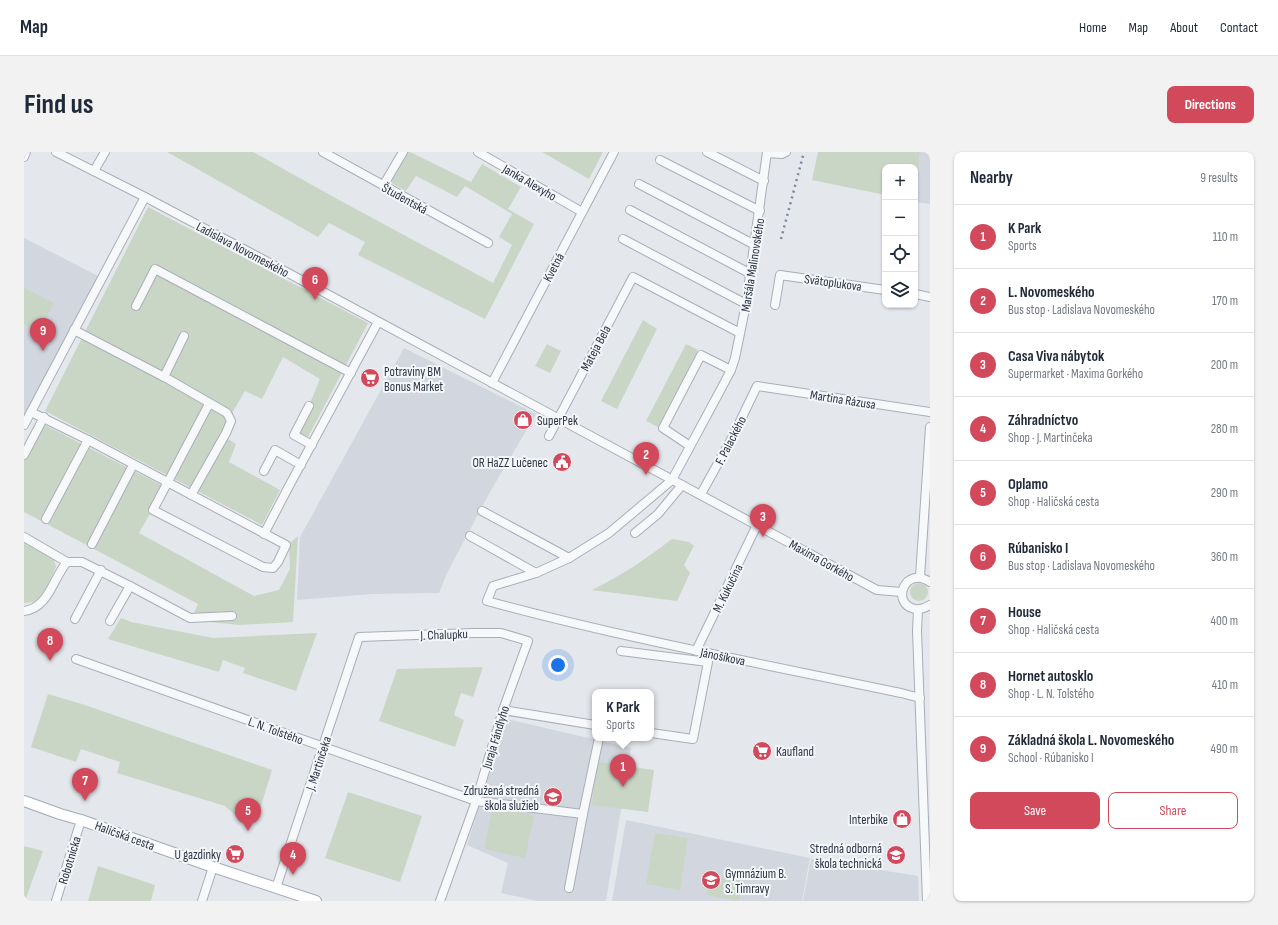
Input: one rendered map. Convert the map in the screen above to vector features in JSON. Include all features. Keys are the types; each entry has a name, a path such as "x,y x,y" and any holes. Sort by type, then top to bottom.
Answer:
{"main road":[{"name":"Haličská cesta","path":"24,801 276,888 296,898 316,901"}],"street":[{"path":"24,157 26,152"},
{"name":"Ladislava Novomeského","path":"56,152 145,197 682,485"},
{"path":"94,171 106,152"},
{"name":"Študentská","path":"323,152 488,243"},
{"path":"383,186 403,152"},
{"name":"Janka Alexyho","path":"478,152 582,212"},
{"name":"Kvetná","path":"492,382 614,152"},
{"path":"707,152 764,181"},
{"path":"767,154 782,154 786,152"},
{"name":"Maršála Malinovského","path":"672,480 731,370 735,358 751,274 767,154"},
{"path":"660,160 760,211"},
{"path":"640,184 755,245"},
{"path":"24,425 145,197"},
{"path":"630,210 751,274"},
{"path":"623,239 746,304"},
{"path":"136,306 155,269 350,373"},
{"name":"Svätoplukova","path":"775,305 780,275 882,290"},
{"name":"Mateja Bela","path":"548,436 633,277 740,333"},
{"path":"918,295 930,297"},
{"path":"264,534 378,322"},
{"path":"74,330 166,378 227,413 231,421 226,433 191,495"},
{"path":"166,378 184,336"},
{"path":"690,446 663,428 701,355 731,370"},
{"name":"Martina Rázusa","path":"757,386 930,412"},
{"name":"F. Palackého","path":"701,494 732,438 757,386"},
{"path":"31,412 44,417 133,465 167,482 286,545 278,562 273,568 263,567 153,510 167,482 209,404"},
{"path":"309,406 294,435 312,444"},
{"path":"24,455 44,417"},
{"path":"920,577 930,427"},
{"path":"46,519 88,440"},
{"path":"264,471 275,450 301,465"},
{"path":"92,544 133,465"},
{"path":"470,536 536,573 569,558 609,533 672,480"},
{"path":"635,533 658,514 682,485"},
{"name":"Maxima Gorkého","path":"682,485 877,590 902,592"},
{"path":"482,511 569,558"},
{"name":"M. Kukučína","path":"696,650 757,525"},
{"path":"24,537 67,562 82,562 101,570 190,618 232,616"},
{"path":"24,612 38,606 48,595 61,569 67,562"},
{"path":"75,619 101,570"},
{"name":"Jánošíkova","path":"536,573 493,586 487,601 607,632 901,692 920,698"},
{"path":"930,582 920,577 914,578 908,581 902,592 903,599 907,605 912,608 918,610 926,608 930,605"},
{"path":"110,621 130,586"},
{"path":"918,610 917,631 920,698 926,753 927,901"},
{"name":"J. Chalupku","path":"359,637 501,633 528,641"},
{"name":"J. Martinčeka","path":"276,888 359,637"},
{"name":"Juraja Fándlyho","path":"440,901 476,801 503,710 528,641"},
{"path":"621,651 708,662 693,739 654,733"},
{"name":"L. N. Tolstého","path":"76,659 476,801 583,814"},
{"path":"503,710 592,725"},
{"path":"569,888 598,741"},
{"name":"Robotnícka","path":"56,901 81,820"},
{"path":"202,901 213,867"}],"shaded area":[{"path":"920,152 930,152 930,204 918,202 918,172"},
{"path":"24,238 98,276 24,427"},
{"path":"404,348 536,414 490,492 447,573 439,593 372,594 297,600 300,537"},
{"name":"Združená stredná škola služieb","path":"507,719 592,739 592,741 601,741 631,748 606,901 538,901 501,893 508,863 467,845"},
{"name":"Gymnázium B. S. Timravy","path":"626,820 810,858 802,901 612,901"},
{"path":"811,859 918,876 919,901 803,901"}],"green space":[{"path":"167,152 253,152 493,283 512,245 499,237 512,214 465,186 457,197 416,176 406,191 390,182 407,152 410,152 471,182 482,164 521,187 508,209 534,224 485,319 358,255 365,242 329,223 318,237"},
{"path":"542,152 603,152 589,179"},
{"path":"818,152 920,152 918,172 918,164 882,164 882,194 812,180"},
{"path":"148,207 368,323 308,437 298,432 320,379 283,357 262,399 245,391 220,434 236,444 229,462 280,490 262,525 45,411"},
{"path":"24,288 54,303 39,332 24,324"},
{"path":"643,320 657,329 617,409 601,401"},
{"path":"547,344 561,351 550,373 535,366"},
{"path":"686,344 698,350 658,427 646,421"},
{"path":"39,422 165,487 139,533 254,596 279,590 290,569 289,544 298,536 293,622 239,625 191,620 198,604 24,512 24,451"},
{"path":"672,539 689,542 694,546 684,565 690,573 677,601 592,590 634,566"},
{"path":"24,541 53,557 56,567 44,595 34,602 24,603"},
{"path":"919,583 925,586 928,592 925,598 919,601 913,598 910,592 913,586"},
{"path":"121,618 131,622 213,638 317,633 296,691 243,673 245,668 223,660 219,672 108,639"},
{"path":"483,667 473,697 461,693 454,715 464,720 455,747 379,721 397,669"},
{"path":"48,694 82,704 272,770 256,822 236,816 225,806 117,773 120,762 81,749 76,762 31,747"},
{"path":"598,762 654,770 648,812 592,805"},
{"path":"348,792 422,816 400,882 325,858"},
{"path":"493,806 534,815 525,858 484,849"},
{"path":"655,833 688,838 680,890 646,884"},
{"path":"24,846 43,851 25,901 24,901"},
{"path":"98,866 155,885 151,901 88,901"},
{"path":"710,875 742,881 739,901 707,895"}],"railway":[{"path":"781,239 804,152"}],"place":[{"name":"Rúbanisko I","path":"315,300"},
{"name":"Základná škola L. Novomeského","path":"43,351"},
{"name":"Potraviny BM Bonus Market","path":"370,378"},
{"name":"SuperPek","path":"523,420"},
{"name":"OR HaZZ Lučenec","path":"562,462"},
{"name":"L. Novomeského","path":"646,475"},
{"name":"Casa Viva nábytok","path":"763,537"},
{"name":"Hornet autosklo","path":"50,661"},
{"name":"Kaufland","path":"762,751"},
{"name":"K Park","path":"623,787"},
{"name":"Združená stredná škola služieb","path":"553,797"},
{"name":"House","path":"85,801"},
{"name":"Interbike","path":"902,819"},
{"name":"Oplamo","path":"248,831"},
{"name":"U gazdinky","path":"235,854"},
{"name":"Stredná odborná škola technická","path":"896,855"},
{"name":"Záhradníctvo","path":"293,875"},
{"name":"Gymnázium B. S. Timravy","path":"711,880"}]}
